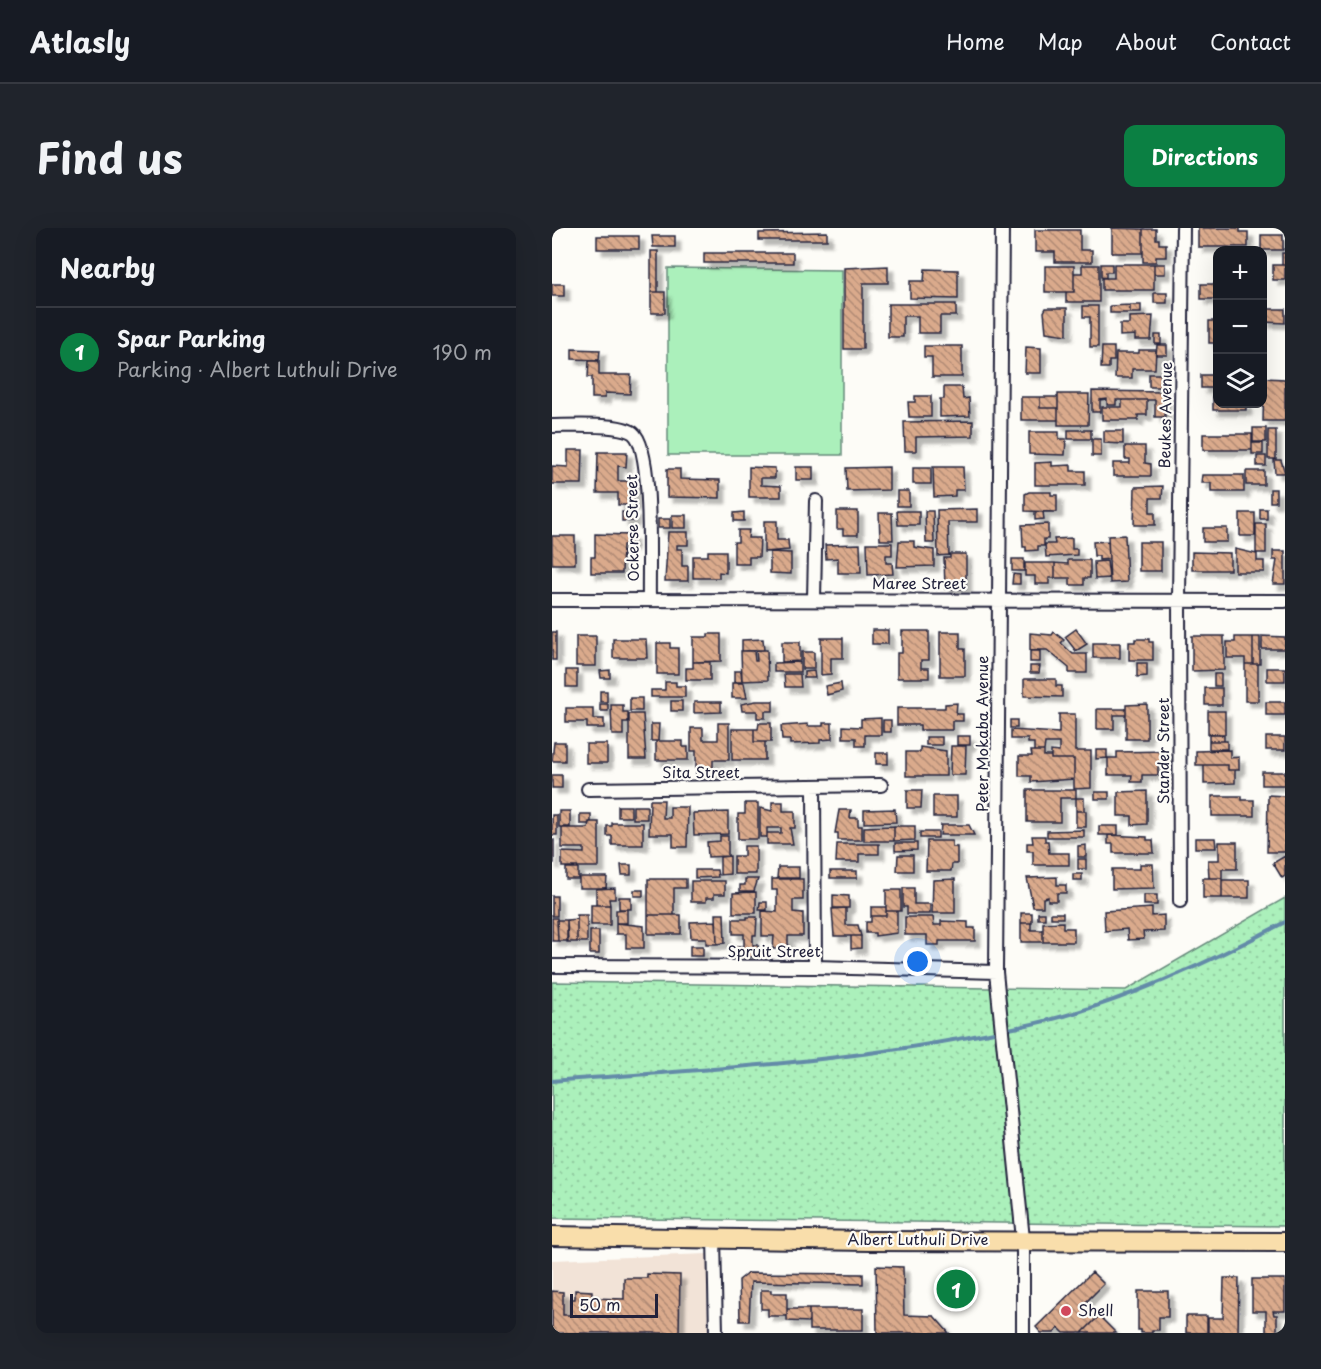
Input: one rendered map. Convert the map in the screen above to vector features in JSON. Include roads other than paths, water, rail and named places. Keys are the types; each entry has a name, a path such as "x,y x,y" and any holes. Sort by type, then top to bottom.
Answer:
{"main road":[{"name":"Albert Luthuli Drive","path":"552,1236 1285,1242"}],"street":[{"name":"Peter Mokaba Avenue","path":"1002,228 996,972 1023,1239 1023,1333"},
{"name":"Beukes Avenue","path":"1179,602 1183,228"},
{"name":"Ockerse Street","path":"552,426 618,428 634,434 640,442 647,472 649,599"},
{"path":"814,599 816,501"},
{"name":"Maree Street","path":"552,600 1285,601"},
{"name":"Stander Street","path":"1179,602 1180,901"},
{"name":"Sita Street","path":"588,789 880,786"},
{"path":"814,787 815,967"},
{"name":"Spruit Street","path":"552,966 815,967 996,972"},
{"path":"714,1237 716,1333"}],"waterway":[{"path":"552,1081 803,1061 903,1048 1022,1026 1057,1018 1140,990 1214,958 1285,922"}],"place":[{"name":"Spar Parking","path":"956,1289"},
{"name":"Shell","path":"1066,1311"}]}
